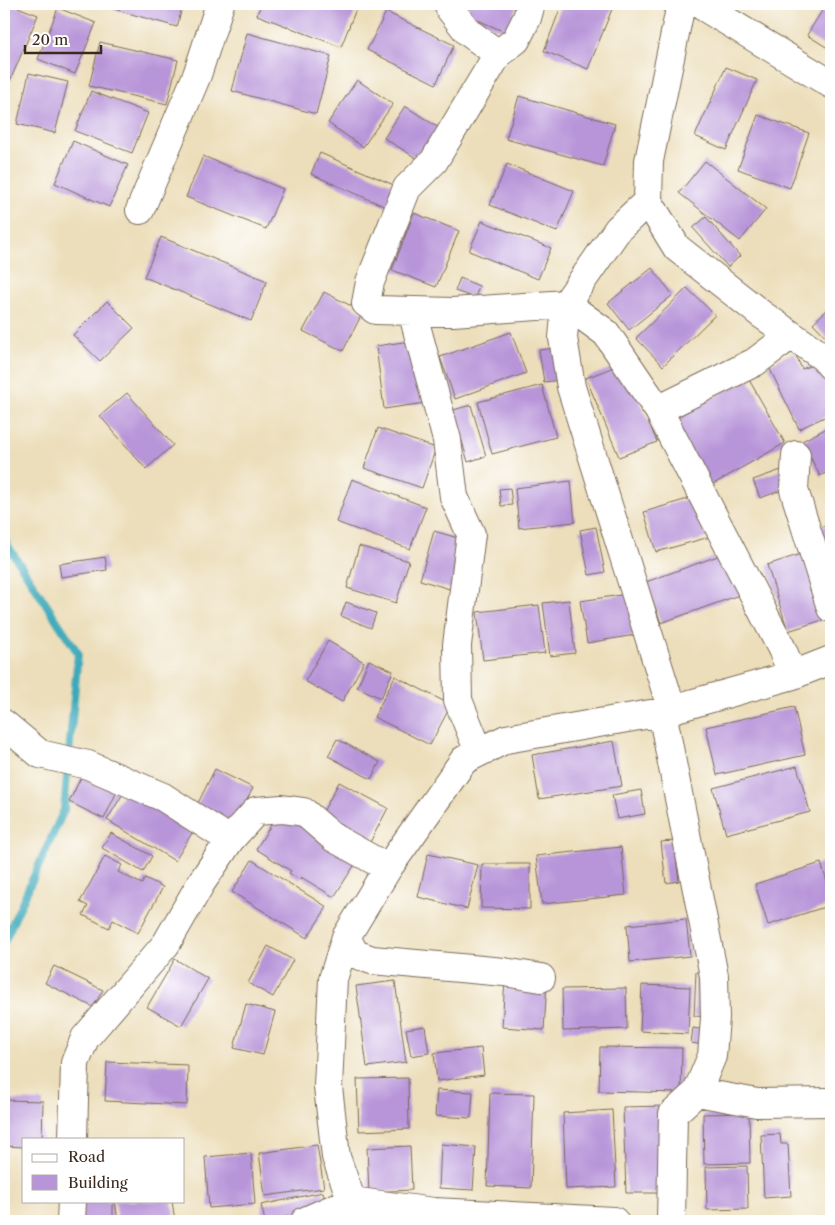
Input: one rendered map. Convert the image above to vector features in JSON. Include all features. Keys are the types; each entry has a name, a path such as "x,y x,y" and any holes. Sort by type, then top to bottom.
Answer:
{"street":[{"path":"140,210 197,75 220,4"},
{"path":"452,4 450,9 468,32 498,54"},
{"path":"531,4 527,18 516,40 498,54 434,161 407,188 370,282 366,303 375,310 453,312 566,304 606,333 659,411 715,516 782,649 793,675"},
{"path":"681,4 649,160 648,201 678,248 791,335 823,357 831,366"},
{"path":"698,4 831,84"},
{"path":"648,201 618,229 566,304 563,338 571,387 667,711 714,976 715,1018 712,1056 697,1092 673,1114 671,1221"},
{"path":"412,311 447,440 454,497 472,534 457,645 458,700 479,752"},
{"path":"659,411 755,362 791,335"},
{"path":"796,455 794,490 831,608"},
{"path":"355,1211 336,1158 328,1087 333,979 346,937 388,868 464,760 506,739 667,711 793,675 831,660"},
{"path":"4,724 40,754 88,765 163,797 230,840"},
{"path":"73,1138 75,1063 85,1038 166,944 201,883 230,840 256,811 282,809 304,812 334,838 388,868"},
{"path":"346,937 355,954 372,960 495,971 541,978"},
{"path":"697,1092 757,1103 831,1102"},
{"path":"71,1221 72,1202"},
{"path":"305,1221 355,1211 434,1212 517,1218 614,1221"}],"building":[{"path":"4,4 10,4 38,15 10,81 4,78"},
{"path":"104,4 183,4 177,27 103,6"},
{"path":"261,4 358,4 341,47 257,15"},
{"path":"424,4 439,4 437,9"},
{"path":"469,4 518,4 505,32 464,14"},
{"path":"562,4 614,4 588,69 544,51"},
{"path":"826,4 831,4 831,50 807,35"},
{"path":"58,8 96,23 75,74 38,59"},
{"path":"386,12 454,45 436,84 367,50"},
{"path":"247,33 331,56 316,114 232,91"},
{"path":"100,42 178,60 167,104 89,86"},
{"path":"726,67 757,80 726,150 695,136"},
{"path":"29,73 68,82 55,133 17,124"},
{"path":"357,80 393,104 363,147 328,123"},
{"path":"91,91 148,113 132,153 75,131"},
{"path":"519,96 615,124 603,166 506,139"},
{"path":"405,106 441,129 421,161 384,138"},
{"path":"758,115 809,133 790,188 738,169"},
{"path":"73,141 128,165 109,207 55,183"},
{"path":"320,153 403,189 393,210 311,174"},
{"path":"203,156 283,189 266,229 186,197"},
{"path":"705,161 766,209 740,241 679,193"},
{"path":"507,164 574,191 557,232 490,205"},
{"path":"414,213 459,231 436,287 392,270"},
{"path":"706,217 740,256 728,267 693,228"},
{"path":"482,221 551,248 538,279 469,251"},
{"path":"161,237 267,281 251,321 144,277"},
{"path":"652,268 673,295 629,330 608,303"},
{"path":"460,278 479,286 475,298 455,291"},
{"path":"687,288 715,315 663,366 636,338"},
{"path":"831,289 831,300 826,295"},
{"path":"324,292 363,312 343,351 303,331"},
{"path":"107,301 134,328 100,361 73,335"},
{"path":"827,310 831,314 831,342 813,323"},
{"path":"511,332 526,373 455,399 440,357"},
{"path":"417,340 425,403 384,409 376,346"},
{"path":"556,348 561,380 544,382 539,350"},
{"path":"794,352 802,369 817,363 831,392 831,414 799,429 768,365"},
{"path":"624,363 657,442 619,457 586,378"},
{"path":"748,378 785,443 710,486 672,420"},
{"path":"542,385 556,437 492,454 478,402"},
{"path":"127,393 173,445 146,469 100,416"},
{"path":"471,405 486,456 468,462 453,410"},
{"path":"831,426 831,470 820,476 802,441"},
{"path":"378,428 436,448 422,488 364,468"},
{"path":"784,469 791,487 760,498 753,480"},
{"path":"352,479 426,507 410,549 336,522"},
{"path":"571,481 575,522 519,528 515,488"},
{"path":"510,488 512,505 501,506 499,489"},
{"path":"701,495 713,536 656,552 644,512"},
{"path":"831,524 831,566 820,528"},
{"path":"596,527 605,572 589,575 580,530"},
{"path":"434,531 468,541 453,590 420,580"},
{"path":"359,546 409,561 396,603 347,588"},
{"path":"807,552 829,618 788,631 767,565"},
{"path":"726,553 742,594 661,623 646,582"},
{"path":"105,557 107,570 61,577 59,564"},
{"path":"628,594 635,635 587,643 580,601"},
{"path":"569,600 575,653 550,656 543,603"},
{"path":"346,602 376,613 371,628 341,616"},
{"path":"539,605 545,653 483,660 477,612"},
{"path":"328,641 364,662 342,702 305,681"},
{"path":"369,660 393,671 381,698 357,687"},
{"path":"395,676 451,705 430,745 374,717"},
{"path":"794,707 805,755 717,775 706,727"},
{"path":"337,739 380,762 371,779 328,756"},
{"path":"614,741 622,786 539,799 532,755"},
{"path":"797,766 810,812 726,834 713,788"},
{"path":"215,769 253,788 232,829 194,811"},
{"path":"84,771 119,787 104,819 69,802"},
{"path":"339,782 388,808 368,846 319,819"},
{"path":"127,787 195,828 175,861 107,820"},
{"path":"641,790 645,814 617,819 612,795"},
{"path":"279,812 357,861 334,897 301,877 300,880 289,873 291,871 256,849"},
{"path":"111,833 152,856 143,872 102,848"},
{"path":"674,841 679,881 666,883 661,842"},
{"path":"831,843 831,857 827,845"},
{"path":"621,847 626,895 542,904 536,856"},
{"path":"428,854 478,865 467,909 418,897"},
{"path":"105,856 122,865 118,872 142,884 145,878 163,887 138,933 113,920 109,928 83,915 88,906 80,902"},
{"path":"252,860 327,907 307,938 232,892"},
{"path":"821,863 831,894 831,905 768,925 755,884"},
{"path":"482,864 530,864 530,909 481,908"},
{"path":"686,919 690,956 630,962 627,925"},
{"path":"268,946 293,960 273,997 248,983"},
{"path":"175,959 208,979 181,1026 147,1007"},
{"path":"54,966 103,990 93,1007 45,983"},
{"path":"696,972 712,972 710,1017 694,1016"},
{"path":"505,979 547,982 544,1030 502,1027"},
{"path":"395,981 406,1062 367,1067 356,986"},
{"path":"642,985 690,987 688,1034 640,1031"},
{"path":"626,988 627,1029 563,1031 562,989"},
{"path":"246,1004 275,1012 263,1055 234,1048"},
{"path":"425,1026 429,1053 411,1056 406,1029"},
{"path":"693,1028 706,1030 704,1045 691,1043"},
{"path":"600,1047 682,1048 681,1093 599,1091"},
{"path":"481,1048 484,1075 437,1081 434,1053"},
{"path":"107,1062 188,1065 187,1105 105,1101"},
{"path":"408,1078 409,1129 359,1131 357,1079"},
{"path":"437,1090 473,1092 471,1118 435,1116"},
{"path":"490,1093 534,1094 531,1188 487,1186"},
{"path":"4,1100 43,1101 42,1138 22,1138 22,1147 4,1146"},
{"path":"666,1106 668,1193 626,1193 623,1107"},
{"path":"612,1110 616,1187 566,1189 563,1113"},
{"path":"749,1113 750,1163 704,1164 703,1114"},
{"path":"780,1134 781,1144 788,1144 791,1196 764,1198 761,1135"},
{"path":"441,1144 476,1147 473,1190 439,1188"},
{"path":"317,1145 324,1188 265,1196 259,1153"},
{"path":"410,1146 412,1190 369,1192 367,1148"},
{"path":"251,1153 255,1204 209,1208 205,1157"},
{"path":"747,1166 748,1209 707,1210 706,1167"},
{"path":"323,1192 327,1209 265,1221 261,1205"},
{"path":"83,1202 113,1202 113,1221 77,1221"},
{"path":"115,1202 172,1202 175,1221 118,1221"}],"waterway":[{"path":"4,540 78,653 64,810 4,942"}]}
